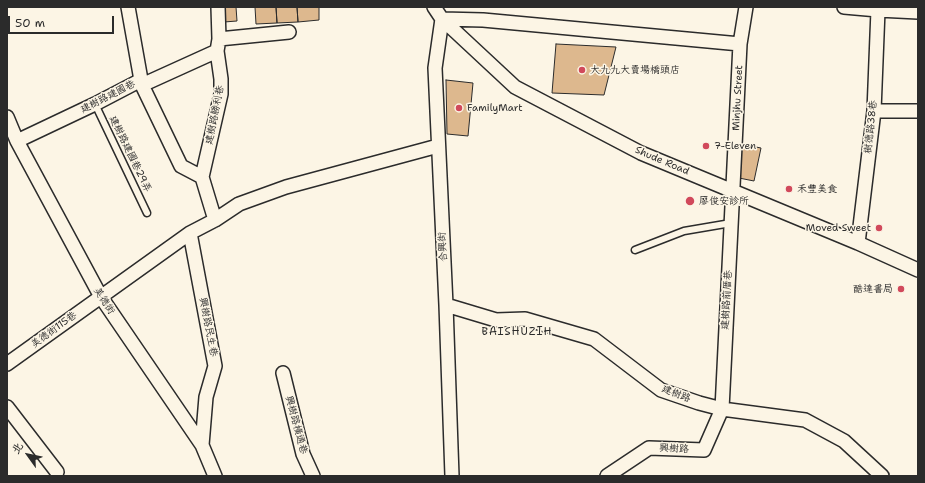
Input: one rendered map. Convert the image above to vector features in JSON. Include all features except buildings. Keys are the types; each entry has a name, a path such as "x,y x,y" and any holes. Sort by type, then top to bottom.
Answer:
{"street":[{"path":"128,7 141,82 181,166 202,177"},
{"name":"建樹路勝利巷","path":"215,220 202,177 221,94 222,79 218,45 218,7"},
{"name":"Shude Road","path":"434,7 442,19 515,87 641,153 733,190 918,270"},
{"name":"Minjhu Street","path":"733,190 740,44 746,7"},
{"path":"844,7 918,12"},
{"name":"樹德路38巷","path":"858,243 874,111 878,10"},
{"path":"442,19 483,20 740,44"},
{"name":"合興街","path":"442,19 435,68 452,476"},
{"name":"建樹路建國巷","path":"17,141 218,45 289,32"},
{"path":"874,111 918,111"},
{"name":"美德街","path":"7,117 17,141 100,297 202,445 215,476"},
{"name":"美德街115巷","path":"7,364 190,233 215,220 239,204 286,187 438,146"},
{"name":"建樹路前厝巷","path":"722,409 733,190"},
{"name":"興樹路民生巷","path":"190,233 215,366 206,397 202,445"},
{"name":"建樹路","path":"446,305 496,320 525,318 594,339 661,390 722,409 805,420 844,441 882,476"},
{"name":"興樹路橫通巷","path":"283,373 303,454 313,476"},
{"path":"7,407 57,472"},
{"name":"興樹路","path":"607,476 649,448 704,450 722,409"}],"lane":[{"name":"建樹路建國巷29弄","path":"95,104 148,213"},
{"path":"635,250 684,231 731,223"}],"place":[{"name":"大九九大賣場橋頭店","path":"582,70"},
{"name":"FamilyMart","path":"459,108"},
{"name":"7-Eleven","path":"706,146"},
{"name":"禾豐美食","path":"789,189"},
{"name":"廖俊安診所","path":"690,201"},
{"name":"Moved Sweet","path":"879,228"},
{"name":"酷達書局","path":"901,289"}],"district":[{"name":"BAISHUZIH","path":"517,332"}]}
